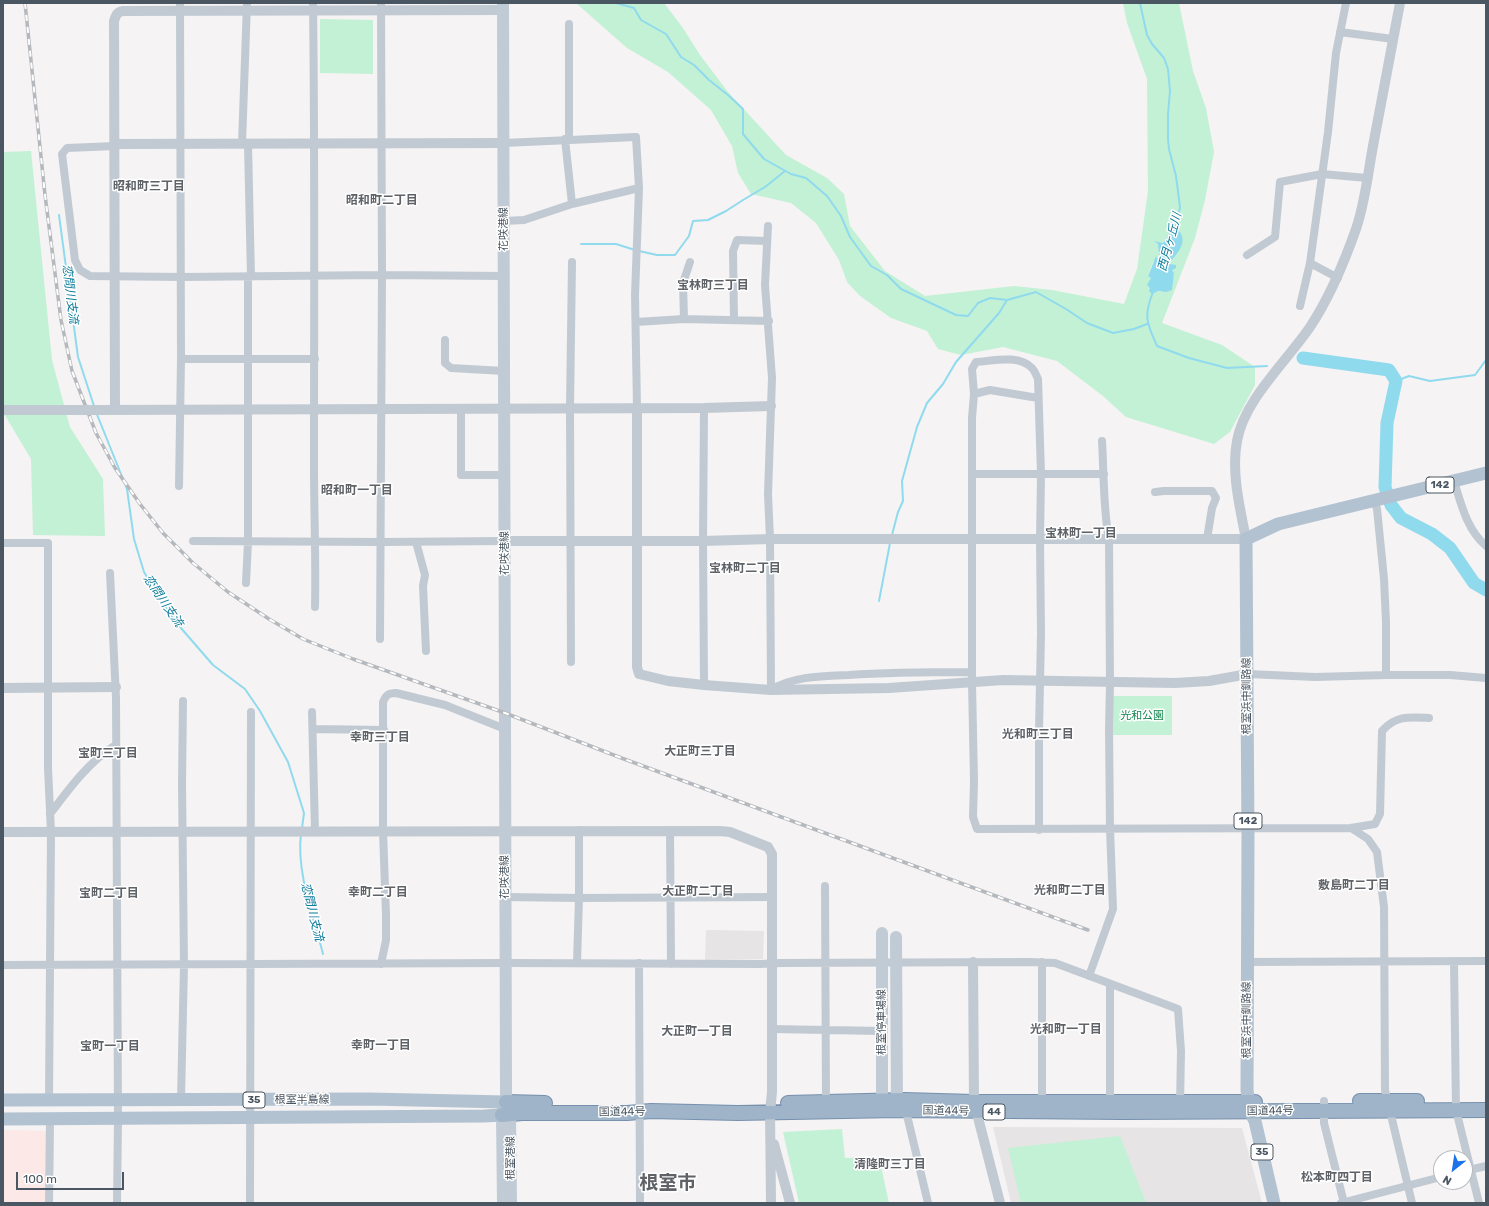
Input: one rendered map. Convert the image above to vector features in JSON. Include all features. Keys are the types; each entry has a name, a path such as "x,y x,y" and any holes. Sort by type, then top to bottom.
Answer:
{"highway":[{"name":"国道44号","path":"506,1110 639,1107 770,1108 901,1105 976,1107 1388,1106 1455,1105 1486,1101"},
{"name":"国道44号","path":"770,1108 826,1102 882,1106"},
{"name":"国道44号","path":"976,1107 1042,1102 1110,1102 1180,1106"},
{"name":"国道44号","path":"1455,1105 1486,1110"}],"main road":[{"name":"花咲港線","path":"503,7 506,1110"},
{"name":"142","path":"1246,539 1278,524 1486,473"},
{"name":"根室浜中釧路線","path":"1246,539 1248,674 1247,1090 1249,1106"},
{"name":"根室停車場線","path":"882,933 882,1106"},
{"name":"根室停車場線","path":"896,937 901,1105"},
{"name":"根室半島線","path":"3,1100 117,1101 369,1099 506,1110"},
{"name":"35","path":"1249,1106 1255,1121 1274,1203"},
{"name":"根室半島線","path":"3,1119 476,1116 506,1110"},
{"name":"根室港線","path":"503,1203 506,1110"},
{"name":"根室港線","path":"506,1110 511,1203"}],"street":[{"path":"1300,306 1310,263 1332,99 1336,52 1346,3"},
{"path":"193,541 703,541 770,538 972,540 1246,539 1235,478 1235,456 1239,431 1248,411 1311,326 1338,278 1357,227 1368,178 1400,3"},
{"path":"313,6 315,359 314,465 316,542 315,607"},
{"path":"380,639 382,275 380,142 381,6"},
{"path":"115,410 115,15 118,12 123,11 181,7 503,7"},
{"path":"179,486 182,359 181,7"},
{"path":"246,583 248,542 248,359 250,277 245,144 247,7"},
{"path":"569,24 567,139 572,204"},
{"path":"1340,32 1393,39"},
{"path":"504,276 382,275 181,278 90,276 80,270 75,260 62,154 67,148 115,145 181,143 504,143 636,136 639,188 634,295 636,322 637,408 637,667 639,674 668,681 771,690 889,688 1003,680 1175,683 1209,681 1248,674 1315,677 1450,675 1486,678"},
{"path":"1247,255 1275,237 1280,182 1322,174 1368,178"},
{"path":"504,221 524,220 572,204 639,188"},
{"path":"768,226 766,285 772,378 768,494 770,538 771,690"},
{"path":"734,320 733,251 737,240 767,241"},
{"path":"571,662 572,541 570,408 572,262"},
{"path":"684,319 683,283 690,262"},
{"path":"1310,263 1338,278"},
{"path":"636,322 684,319 769,321"},
{"path":"445,340 445,363 451,368 504,371"},
{"path":"182,359 315,359"},
{"path":"1039,830 1041,474 1038,379 1033,369 1025,363 1008,359 976,362 972,369 974,394 972,418 972,683 974,817 977,829 1039,830 1110,828 1351,828 1375,824 1380,814 1382,731 1394,720 1411,717 1429,718"},
{"path":"974,394 990,390 1038,398"},
{"path":"3,410 704,408 770,406"},
{"path":"704,408 704,685"},
{"path":"461,409 462,475 504,475"},
{"path":"1089,976 1113,909 1109,736 1109,540 1105,518 1102,442"},
{"path":"972,474 1104,474"},
{"path":"1454,481 1462,510 1478,540 1486,546"},
{"path":"1155,492 1212,492 1216,498 1212,508 1207,540"},
{"path":"1383,498 1377,509 1384,579 1386,675"},
{"path":"416,542 425,575 423,586 426,651"},
{"path":"3,543 48,543 48,768 51,832 49,1100"},
{"path":"110,573 116,687 117,1203"},
{"path":"771,690 779,684 801,679 832,676 894,672 972,672"},
{"path":"3,688 116,687"},
{"path":"381,964 386,940 383,831 383,702 386,695 396,692 445,705 505,729"},
{"path":"181,1100 184,965 183,701"},
{"path":"250,1203 251,712"},
{"path":"312,712 315,831"},
{"path":"313,729 384,730"},
{"path":"50,814 68,791 104,752 116,745"},
{"path":"1351,828 1368,839 1377,852 1384,906 1385,1090 1412,1203"},
{"path":"577,964 579,830"},
{"path":"3,832 670,830 730,832 768,847 772,854 772,1092 770,1108 771,1203"},
{"path":"670,830 671,964"},
{"path":"825,886 824,963 826,1102"},
{"path":"505,897 772,897"},
{"path":"1248,962 1486,961"},
{"path":"3,965 506,963 772,964 883,962 1055,963 1178,1009 1180,1106"},
{"path":"973,962 976,1107 1000,1203"},
{"path":"1042,962 1042,1102"},
{"path":"1454,962 1455,1105 1464,1150"},
{"path":"639,963 640,1203"},
{"path":"1110,984 1110,1102"},
{"path":"772,1029 882,1031"},
{"path":"901,1105 928,1203"},
{"path":"1324,1106 1324,1122 1343,1203 1433,1179"},
{"path":"50,1119 50,1203"},
{"path":"770,1129 790,1203"},
{"path":"1473,1169 1486,1166"},
{"path":"1473,1185 1479,1203"}],"shaded area":[{"path":"706,930 764,931 763,959 705,960"},
{"path":"993,1127 1242,1128 1262,1203 1011,1203"},
{"path":"3,1130 54,1131 53,1203 3,1203"}],"green space":[{"path":"576,3 664,3 728,92 786,155 827,178 844,194 850,226 885,271 925,296 1014,286 1052,290 1124,304 1137,269 1148,191 1147,79 1127,23 1123,3 1179,3 1193,71 1206,108 1214,152 1205,200 1195,238 1162,323 1222,345 1255,367 1255,385 1230,432 1214,444 1126,417 1103,396 1057,361 1003,347 961,355 938,349 927,331 891,318 860,296 847,282 839,260 816,223 791,203 751,194 738,173 732,146 711,110 668,72 627,48","holes":["1176,224 1177,229 1180,232 1179,248 1170,262 1174,273 1173,277 1161,292 1150,288 1151,277 1148,275 1153,262 1159,257 1158,244 1155,242 1163,243"]},
{"path":"320,19 373,20 373,74 320,73"},
{"path":"31,151 52,360 70,427 103,479 105,536 33,535 31,459 3,412 3,152"},
{"name":"光和公園","path":"1112,696 1172,696 1172,735 1112,735"},
{"path":"842,1129 845,1158 879,1157 889,1203 799,1203 783,1132"},
{"path":"1120,1136 1146,1203 1021,1203 1008,1148"}],"water":[{"path":"1177,223 1183,240 1181,247 1170,262 1170,264 1176,265 1176,268 1172,270 1174,273 1172,290 1166,292 1158,291 1152,294 1147,285 1151,278 1148,276 1156,256 1157,259 1159,257 1158,244 1154,241 1163,243"}],"waterway":[{"path":"616,3 634,8 641,20 666,34 681,57 694,65 743,109 743,134 764,159 791,174 806,178 827,196 841,216 850,237 871,266 887,275 901,289 956,315 968,316 978,303 990,298 1007,300 1036,292 1087,323 1113,333 1134,329 1147,324"},
{"name":"西月ヶ丘川","path":"1140,3 1147,35 1152,44 1164,58 1168,69 1170,91 1168,139 1176,176 1180,207 1176,226"},
{"path":"639,251 657,255 675,255 689,236 693,221 708,220 726,211 765,187 785,171"},
{"name":"恋問川支流","path":"59,215 78,357 94,406"},
{"path":"581,244 616,244 635,250"},
{"name":"西月ヶ丘川","path":"1153,292 1147,314 1149,325 1157,346 1189,358 1227,368 1267,366"},
{"path":"892,535 898,512 903,501 902,481 917,427 927,403 943,384 956,362 999,313 1007,300"},
{"name":"西月ヶ丘川","path":"1303,358 1389,370 1396,381 1387,423 1385,487 1391,505 1401,518 1432,534 1450,548 1474,583 1486,590"},
{"path":"1396,381 1409,376 1430,381 1475,375 1486,360"},
{"name":"恋問川支流","path":"96,412 127,489 134,539 144,572 174,620 213,665 245,689 260,711 288,762 304,813 302,828"},
{"path":"879,601 890,543"},
{"name":"恋問川支流","path":"301,834 300,849 303,879 323,954"}],"railway":[{"path":"25,3 45,195 61,320 72,371 96,433 115,468 140,504 163,533 193,563 228,592 303,639 353,659 505,713 624,759 1088,930"}],"district":[{"name":"昭和町三丁目","path":"149,187"},
{"name":"昭和町二丁目","path":"382,201"},
{"name":"宝林町三丁目","path":"713,286"},
{"name":"昭和町一丁目","path":"357,491"},
{"name":"宝林町一丁目","path":"1081,534"},
{"name":"宝林町二丁目","path":"745,569"},
{"name":"光和町三丁目","path":"1038,735"},
{"name":"幸町三丁目","path":"380,738"},
{"name":"大正町三丁目","path":"700,752"},
{"name":"宝町三丁目","path":"108,754"},
{"name":"敷島町二丁目","path":"1354,886"},
{"name":"光和町二丁目","path":"1070,891"},
{"name":"大正町二丁目","path":"698,892"},
{"name":"幸町二丁目","path":"378,893"},
{"name":"宝町二丁目","path":"109,894"},
{"name":"光和町一丁目","path":"1066,1030"},
{"name":"大正町一丁目","path":"697,1032"},
{"name":"幸町一丁目","path":"381,1046"},
{"name":"宝町一丁目","path":"110,1047"},
{"name":"清隆町三丁目","path":"890,1165"},
{"name":"松本町四丁目","path":"1337,1178"},
{"name":"根室市","path":"668,1184"}]}
